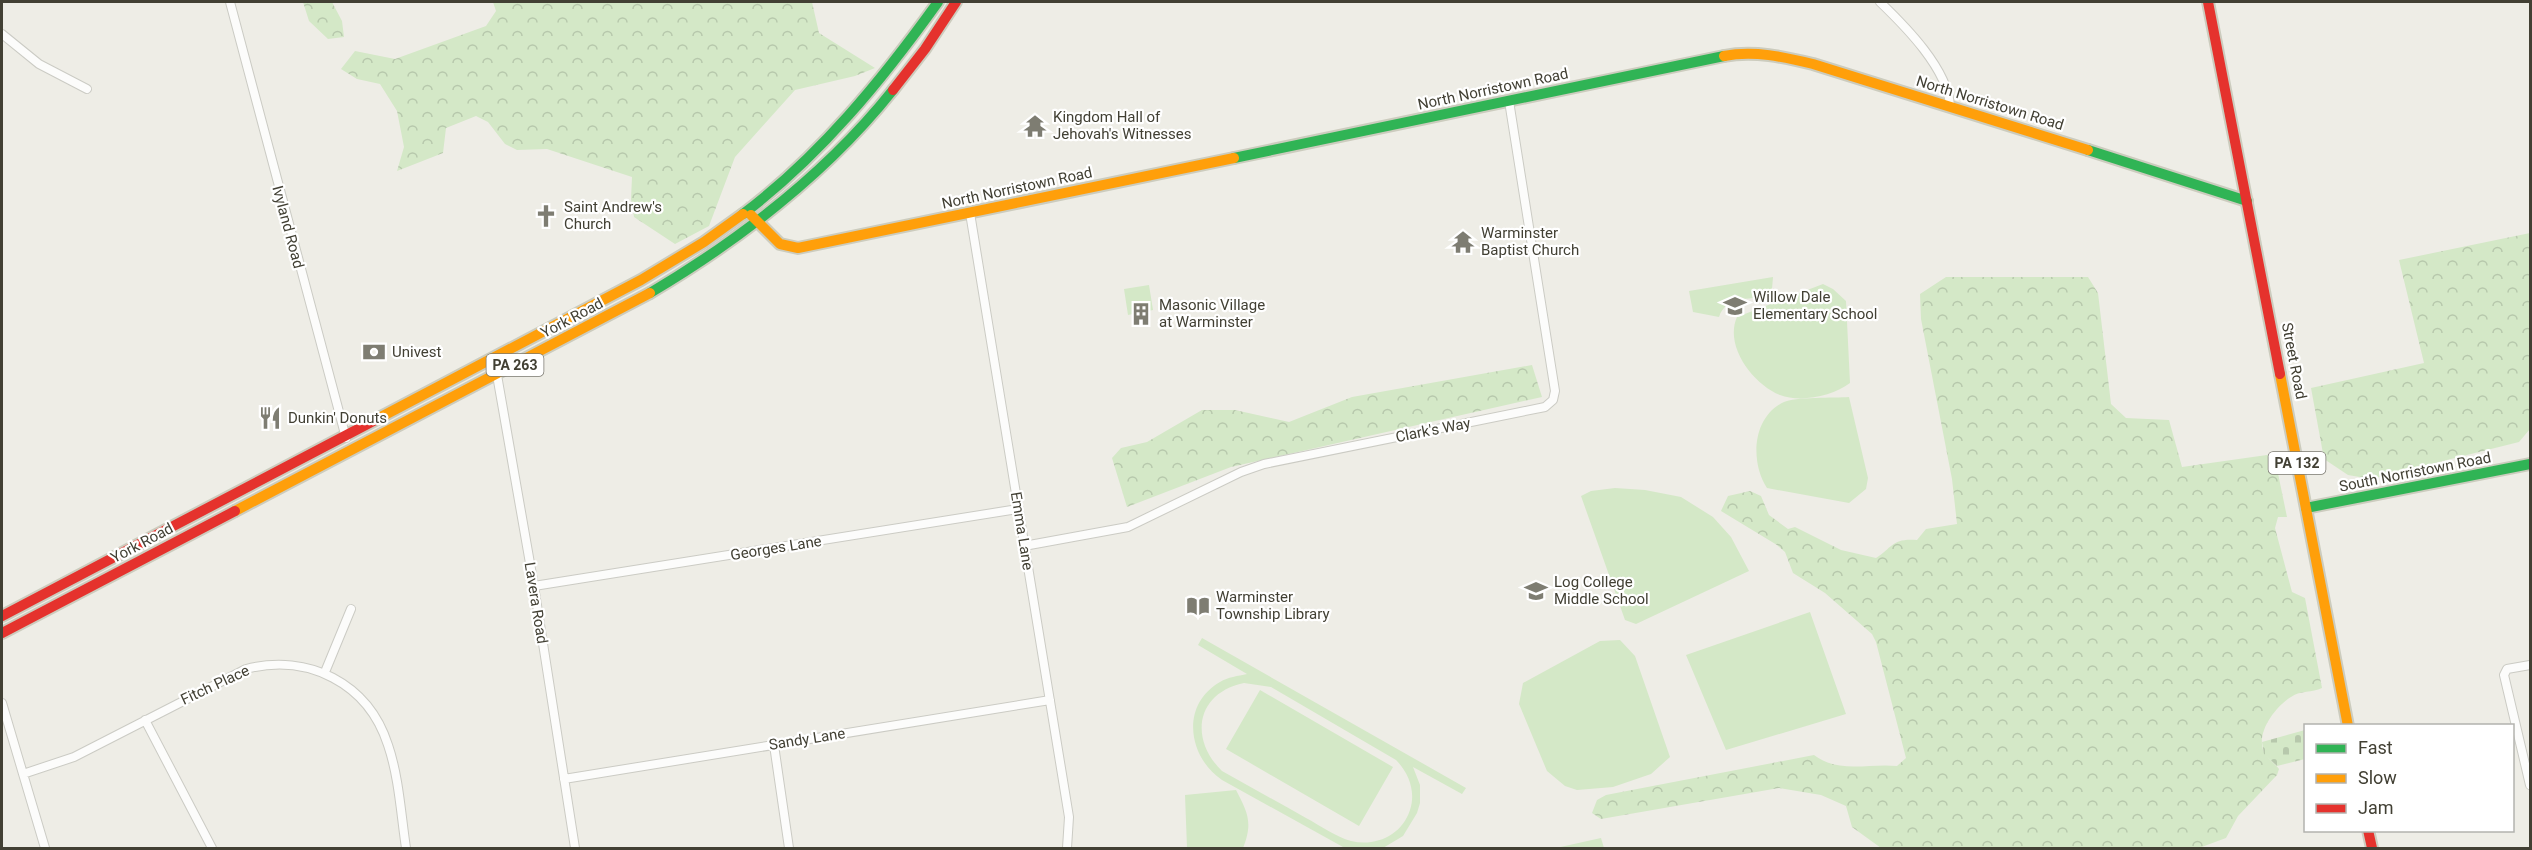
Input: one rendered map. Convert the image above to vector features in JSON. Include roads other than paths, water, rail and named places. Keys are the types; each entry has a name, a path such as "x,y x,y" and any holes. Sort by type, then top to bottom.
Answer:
{"main road":[{"name":"York Road","path":"2,616 660,270 716,234 789,176 863,103 900,57 938,2"},
{"name":"York Road","path":"2,633 498,374 664,286 697,266 758,222 820,168 874,112 901,80 956,2"},
{"name":"Street Road","path":"2208,2 2348,724"},
{"name":"North Norristown Road","path":"747,210 780,244 798,248 1729,55 1754,53 1804,64 1950,106 2247,201"},
{"name":"South Norristown Road","path":"2306,508 2530,464"},
{"path":"2368,832 2372,849"}],"street":[{"name":"Ivyland Road","path":"230,2 351,451"},
{"path":"1880,2 1908,31 1942,76 1947,86 1950,106"},
{"path":"2,34 39,64 87,89"},
{"name":"Clark's Way","path":"1024,546 1128,527 1241,472 1264,464 1545,407 1550,403 1555,391 1509,101"},
{"name":"Emma Lane","path":"970,213 1069,818 1067,849"},
{"name":"Lavera Road","path":"494,358 534,586 575,849"},
{"name":"Georges Lane","path":"534,586 1018,509"},
{"path":"325,672 351,609"},
{"name":"Fitch Place","path":"23,774 74,756 246,669 272,664 289,664 325,672 354,691 370,709 383,730 391,754 406,849"},
{"path":"2530,665 2507,669 2504,675 2530,785"},
{"name":"Sandy Lane","path":"564,779 1050,700"},
{"path":"2,704 45,849"},
{"path":"145,720 212,849"},
{"path":"774,745 789,849"}],"place":[{"name":"Kingdom Hall of Jehovah's Witnesses","path":"1035,126"},
{"name":"Saint Andrew's Church","path":"546,216"},
{"name":"Warminster Baptist Church","path":"1463,242"},
{"name":"Willow Dale Elementary School","path":"1735,306"},
{"name":"Masonic Village at Warminster","path":"1141,314"},
{"name":"Univest","path":"374,352"},
{"name":"Dunkin' Donuts","path":"270,418"},
{"name":"Log College Middle School","path":"1536,591"},
{"name":"Warminster Township Library","path":"1198,606"}]}
